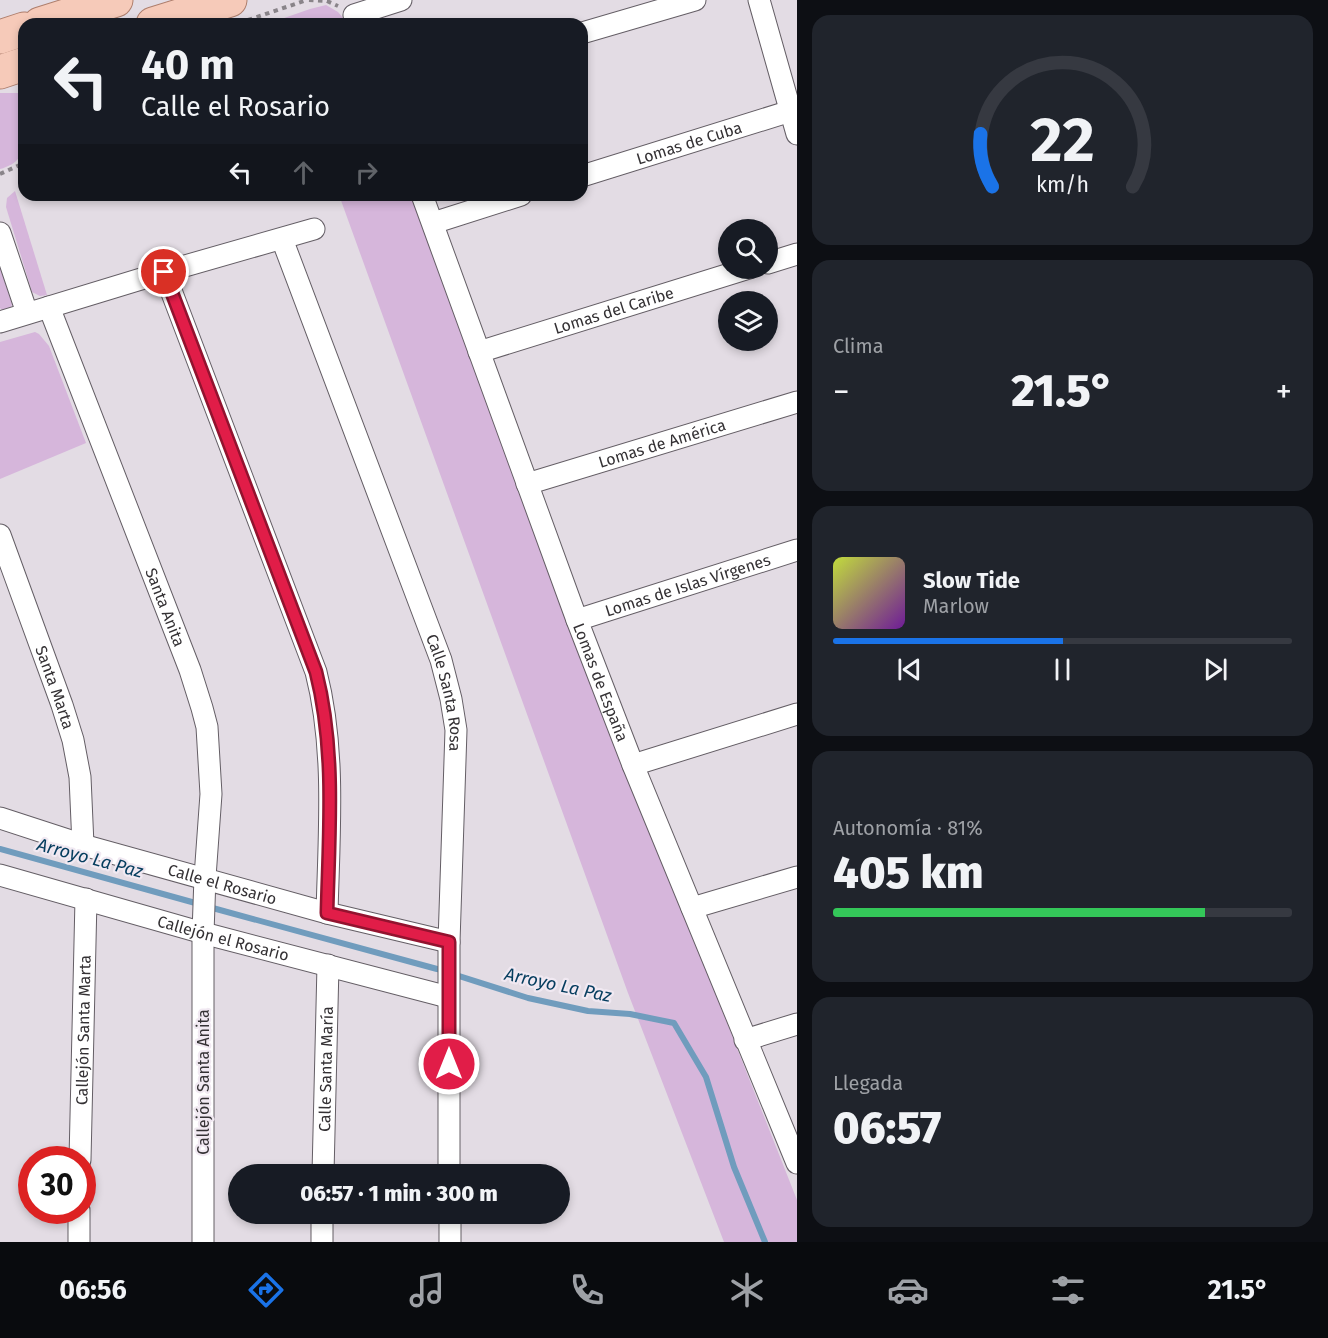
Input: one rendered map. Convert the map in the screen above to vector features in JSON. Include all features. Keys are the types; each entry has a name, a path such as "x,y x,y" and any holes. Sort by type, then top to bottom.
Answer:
{"main road":[{"path":"59,18 116,0"},
{"path":"190,18 239,10"},
{"path":"0,37 18,31"},
{"path":"0,72 18,66"}],"street":[{"path":"353,13 400,0"},
{"path":"588,31 695,0"},
{"path":"759,0 793,110 797,134"},
{"name":"Lomas de Cuba","path":"588,174 793,110"},
{"name":"Lomas de España","path":"425,201 577,620 633,765 797,1163"},
{"path":"433,223 502,201"},
{"path":"0,322 314,229"},
{"path":"0,233 27,313"},
{"name":"Calle Santa Rosa","path":"282,239 441,660 452,699 456,730 456,769 448,991 449,1164"},
{"path":"778,260 797,254"},
{"path":"164,272 316,672 322,694 330,797 327,913"},
{"name":"Lomas del Caribe","path":"479,352 718,278"},
{"name":"Santa Anita","path":"49,308 190,670 207,727 212,794 203,927"},
{"name":"Lomas de América","path":"527,484 797,402"},
{"name":"Santa Marta","path":"0,535 73,740 80,777 83,845"},
{"name":"Lomas de Islas Vírgenes","path":"577,620 797,550"},
{"path":"633,765 797,714"},
{"name":"Calle el Rosario","path":"0,818 205,882 327,913 449,948"},
{"name":"Callejón el Rosario","path":"0,875 86,899 203,927 328,965 448,991"},
{"path":"692,908 797,877"},
{"name":"Callejón Santa Marta","path":"80,1146 86,899"},
{"name":"Callejón Santa Anita","path":"203,927 203,1242"},
{"name":"Calle Santa María","path":"323,1164 328,965"},
{"path":"745,1040 797,1024"},
{"path":"79,1224 79,1242"},
{"path":"322,1224 322,1242"},
{"path":"450,1224 450,1242"}],"path":[{"path":"239,10 308,0 327,1 353,13"},
{"path":"0,174 18,166"}],"shaded area":[{"path":"326,5 343,18 284,18"},
{"path":"0,93 18,93 18,158 0,169"},
{"path":"15,191 47,295 40,296 32,292 6,207 7,198"},
{"path":"341,201 413,201 566,615 797,1200 797,1242 724,1242 628,993"},
{"path":"0,267 12,304 11,308 3,311 0,308"},
{"path":"35,332 49,346 86,443 0,479 0,342"}],"waterway":[{"name":"Arroyo La Paz","path":"0,849 199,904"},
{"name":"Arroyo La Paz","path":"209,907 437,969 528,998 588,1011 630,1014 674,1023 706,1077 734,1167 765,1242"}],"route":[{"path":"164,272 316,672 322,694 330,797 327,913 449,942 449,1064"}]}
